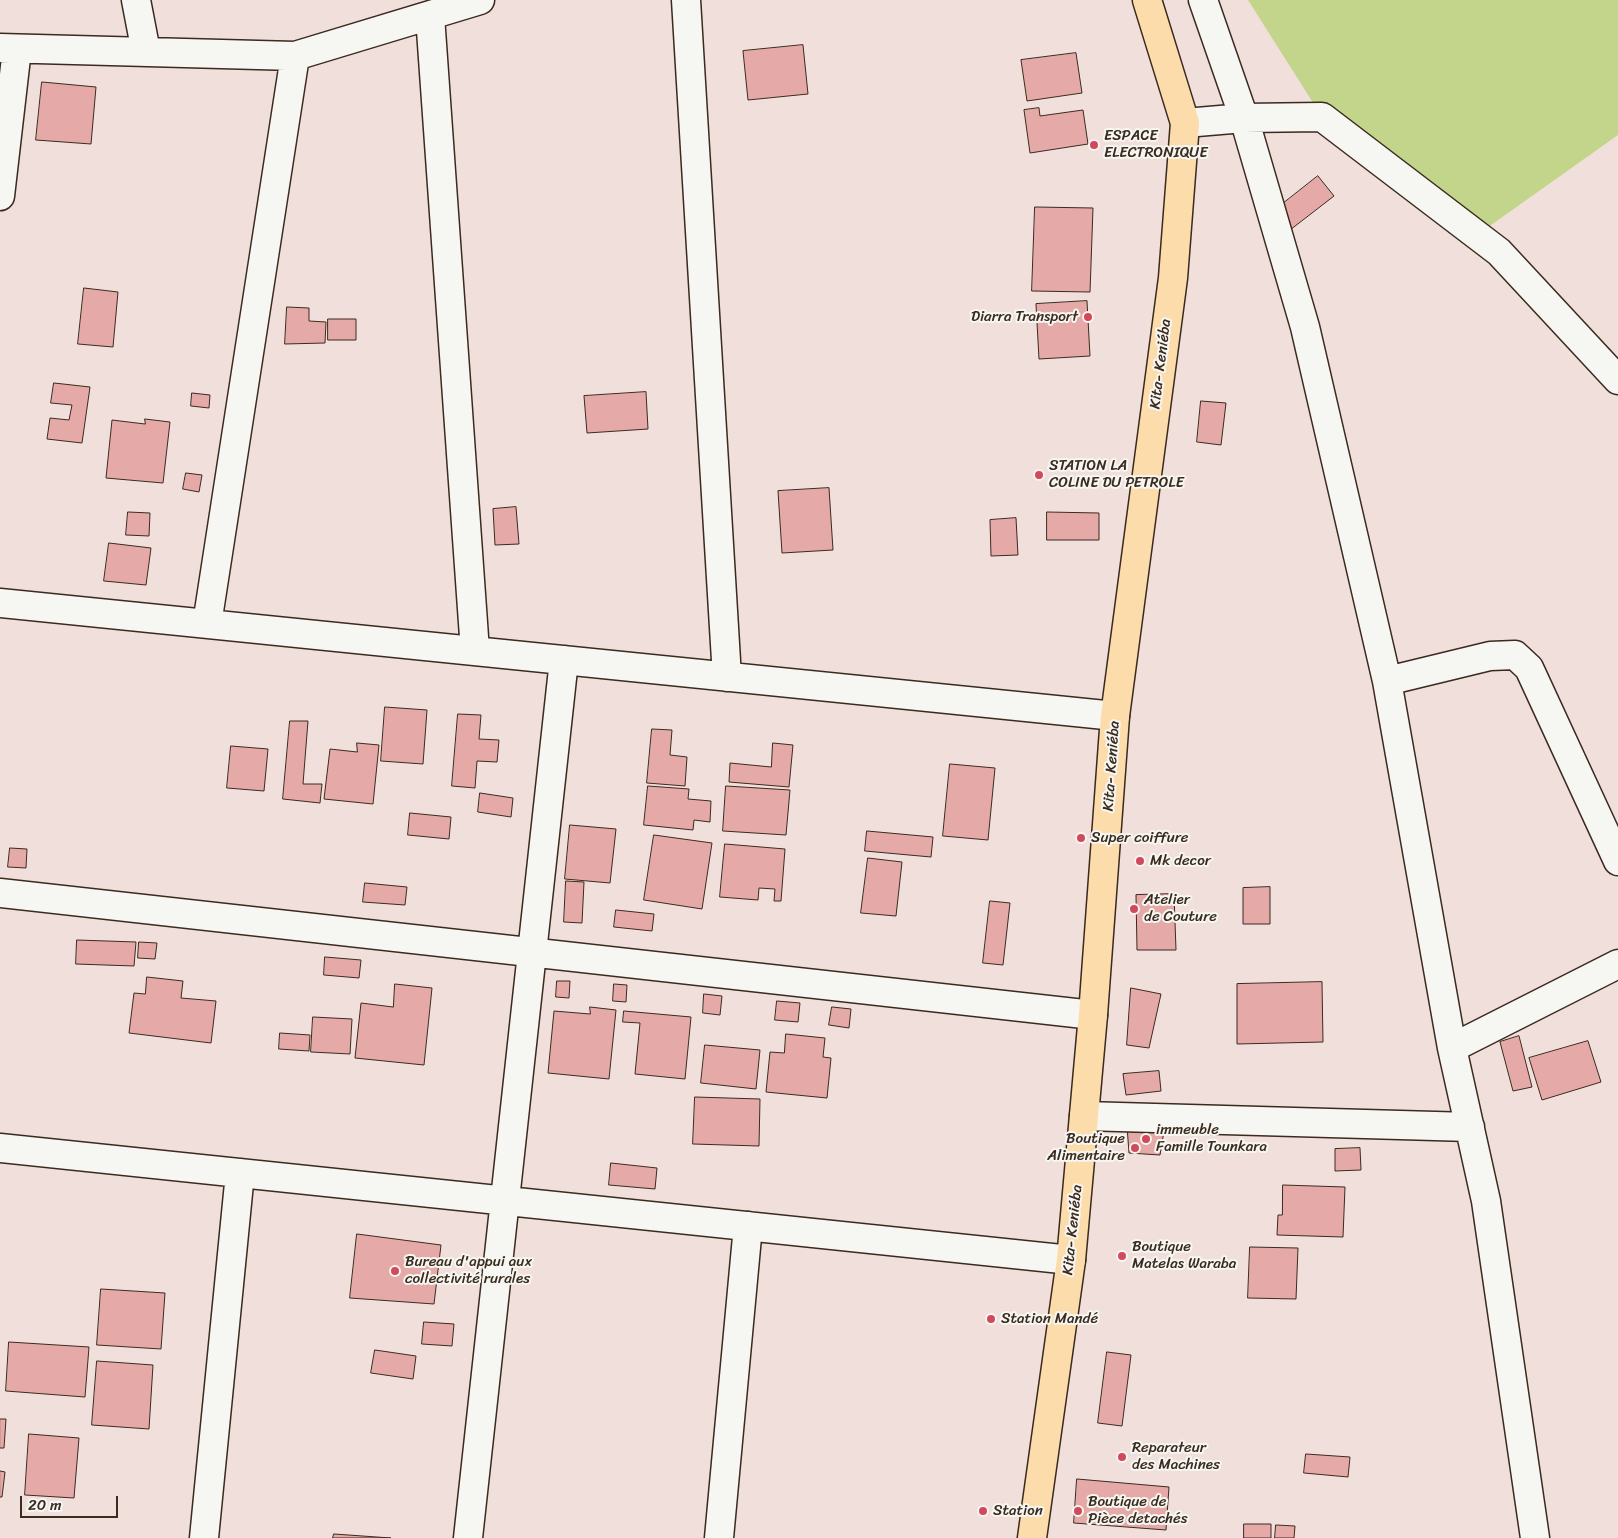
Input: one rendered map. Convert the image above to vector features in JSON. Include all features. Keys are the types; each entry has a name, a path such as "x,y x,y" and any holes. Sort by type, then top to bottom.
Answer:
{"main road":[{"name":"Kita- Keniéba","path":"1032,1538 1071,1260 1093,1015 1115,716 1173,278 1185,123 1147,0"}],"street":[{"path":"136,0 146,52"},
{"path":"0,196 9,48 295,56 480,0"},
{"path":"686,0 727,677"},
{"path":"1203,0 1244,118 1305,327 1387,681 1452,1048 1486,1200 1535,1538"},
{"path":"430,16 475,651"},
{"path":"207,624 295,56"},
{"path":"1185,123 1244,118 1322,117 1499,252 1618,380"},
{"path":"0,603 1115,716"},
{"path":"1387,681 1490,656 1515,655 1529,668 1618,862"},
{"path":"468,1538 564,660"},
{"path":"0,893 1093,1015"},
{"path":"1452,1048 1618,964"},
{"path":"1084,1116 1470,1127"},
{"path":"0,1148 1071,1260"},
{"path":"204,1538 240,1173"},
{"path":"719,1538 748,1226"}],"green space":[{"path":"1248,0 1618,0 1618,135 1477,235 1322,117"}],"building":[{"path":"803,45 808,94 748,100 743,51"},
{"path":"1076,53 1082,93 1027,101 1021,60"},
{"path":"42,82 96,87 91,144 36,140"},
{"path":"1039,108 1040,116 1083,110 1088,144 1030,153 1024,110"},
{"path":"1318,176 1334,196 1290,230 1275,210"},
{"path":"1035,207 1093,208 1090,292 1032,291"},
{"path":"84,288 118,292 113,347 78,344"},
{"path":"1087,301 1090,356 1039,359 1036,304"},
{"path":"287,307 309,308 309,321 326,322 325,343 285,344"},
{"path":"328,319 356,319 356,340 328,340"},
{"path":"54,383 90,387 82,443 47,439 50,418 69,420 72,405 51,403"},
{"path":"646,392 648,429 587,433 584,396"},
{"path":"192,393 210,395 209,408 191,406"},
{"path":"1201,401 1226,403 1221,445 1197,442"},
{"path":"145,419 170,422 163,483 106,478 112,420 145,424"},
{"path":"186,473 202,475 199,492 183,489"},
{"path":"829,488 833,550 782,553 778,491"},
{"path":"516,507 519,544 495,545 493,509"},
{"path":"128,512 150,513 149,536 126,535"},
{"path":"1047,512 1099,513 1099,540 1047,540"},
{"path":"1016,518 1018,555 991,556 990,520"},
{"path":"109,543 151,548 146,585 104,581"},
{"path":"385,707 427,710 423,764 381,761"},
{"path":"458,714 481,715 479,739 499,740 497,762 477,761 475,788 452,786"},
{"path":"290,721 308,721 303,784 322,784 320,803 283,799"},
{"path":"652,729 672,730 670,755 687,757 685,786 647,783"},
{"path":"357,743 379,745 373,804 324,799 330,749 357,752"},
{"path":"773,743 793,745 789,787 729,782 730,763 771,767"},
{"path":"231,746 268,749 264,791 227,788"},
{"path":"950,764 995,768 988,840 943,836"},
{"path":"648,786 689,789 688,799 711,801 710,822 694,820 693,830 644,825"},
{"path":"726,786 790,790 786,835 723,831"},
{"path":"480,793 513,798 511,817 478,812"},
{"path":"410,813 451,817 449,839 408,835"},
{"path":"570,825 616,829 610,883 565,879"},
{"path":"867,831 933,837 931,857 865,851"},
{"path":"654,835 712,843 702,909 644,900"},
{"path":"725,844 785,849 781,901 774,901 775,889 759,888 758,900 720,897"},
{"path":"10,848 27,849 26,868 8,867"},
{"path":"868,858 902,862 896,916 861,913"},
{"path":"566,881 584,882 582,923 564,922"},
{"path":"365,883 407,887 405,905 363,902"},
{"path":"1270,887 1270,924 1243,924 1243,888"},
{"path":"1174,894 1176,950 1137,950 1136,895"},
{"path":"990,901 1010,903 1003,965 983,963"},
{"path":"616,910 654,914 652,931 614,927"},
{"path":"77,940 136,942 134,966 76,964"},
{"path":"139,942 157,943 155,959 138,958"},
{"path":"325,957 361,960 359,978 324,975"},
{"path":"147,977 183,981 181,998 216,1001 211,1043 129,1033 134,993 145,994"},
{"path":"557,981 570,981 569,998 556,997"},
{"path":"1322,982 1323,1042 1237,1044 1237,984"},
{"path":"395,984 432,988 424,1065 355,1058 361,1003 393,1007"},
{"path":"614,984 627,985 626,1002 613,1001"},
{"path":"1131,988 1161,994 1149,1048 1127,1045"},
{"path":"704,994 722,996 720,1015 703,1013"},
{"path":"777,1001 800,1003 798,1022 775,1020"},
{"path":"590,1007 616,1010 609,1079 548,1073 554,1011 590,1014"},
{"path":"832,1007 851,1009 849,1028 829,1025"},
{"path":"624,1011 691,1017 685,1079 635,1074 640,1023 623,1022"},
{"path":"313,1017 352,1019 350,1054 311,1052"},
{"path":"280,1033 310,1035 309,1051 279,1049"},
{"path":"786,1034 825,1038 823,1057 831,1058 827,1098 766,1092 770,1052 784,1053"},
{"path":"1519,1036 1532,1087 1513,1091 1500,1042"},
{"path":"1588,1041 1601,1082 1542,1100 1529,1058"},
{"path":"705,1045 760,1050 756,1089 701,1083"},
{"path":"1159,1071 1161,1091 1126,1095 1123,1074"},
{"path":"695,1097 760,1099 759,1146 693,1144"},
{"name":"immeuble Famille Tounkara","path":"1165,1125 1160,1155 1129,1153 1127,1126"},
{"path":"1360,1148 1361,1170 1335,1171 1335,1149"},
{"path":"611,1163 657,1168 655,1189 609,1185"},
{"path":"1283,1185 1345,1187 1343,1237 1277,1235 1278,1215 1282,1215"},
{"name":"Bureau d'appui aux collectivité rurales","path":"357,1234 441,1245 434,1304 350,1298"},
{"path":"1250,1247 1298,1248 1296,1299 1248,1298"},
{"path":"101,1289 165,1293 161,1349 97,1345"},
{"path":"424,1322 454,1324 452,1346 422,1344"},
{"path":"9,1342 89,1347 85,1397 6,1391"},
{"path":"375,1350 416,1356 413,1379 371,1373"},
{"path":"1107,1352 1131,1355 1122,1426 1098,1423"},
{"path":"97,1361 153,1365 149,1429 92,1425"},
{"path":"0,1419 6,1419 4,1448 0,1448"},
{"path":"29,1434 79,1438 74,1498 25,1495"},
{"path":"1306,1454 1350,1457 1348,1477 1304,1473"},
{"path":"0,1471 5,1472 2,1497 0,1497"},
{"path":"1077,1479 1169,1487 1166,1530 1074,1523"},
{"path":"1244,1524 1271,1524 1271,1538 1244,1538"},
{"path":"1276,1525 1295,1526 1294,1538 1275,1538"},
{"path":"334,1534 391,1538 333,1538"}],"place":[{"name":"ESPACE ELECTRONIQUE","path":"1094,145"},
{"name":"Diarra Transport","path":"1088,317"},
{"name":"STATION LA COLINE DU PETROLE","path":"1039,475"},
{"name":"Super coiffure","path":"1081,838"},
{"name":"Mk decor","path":"1140,861"},
{"name":"Atelier de Couture","path":"1134,909"},
{"name":"immeuble Famille Tounkara","path":"1146,1139"},
{"name":"Boutique Alimentaire","path":"1135,1148"},
{"name":"Boutique Matelas Waraba","path":"1122,1256"},
{"name":"Bureau d'appui aux collectivité rurales","path":"395,1271"},
{"name":"Station Mandé","path":"991,1319"},
{"name":"Reparateur des Machines","path":"1122,1457"},
{"name":"Station","path":"983,1511"},
{"name":"Boutique de Pièce detachés","path":"1078,1511"}]}
